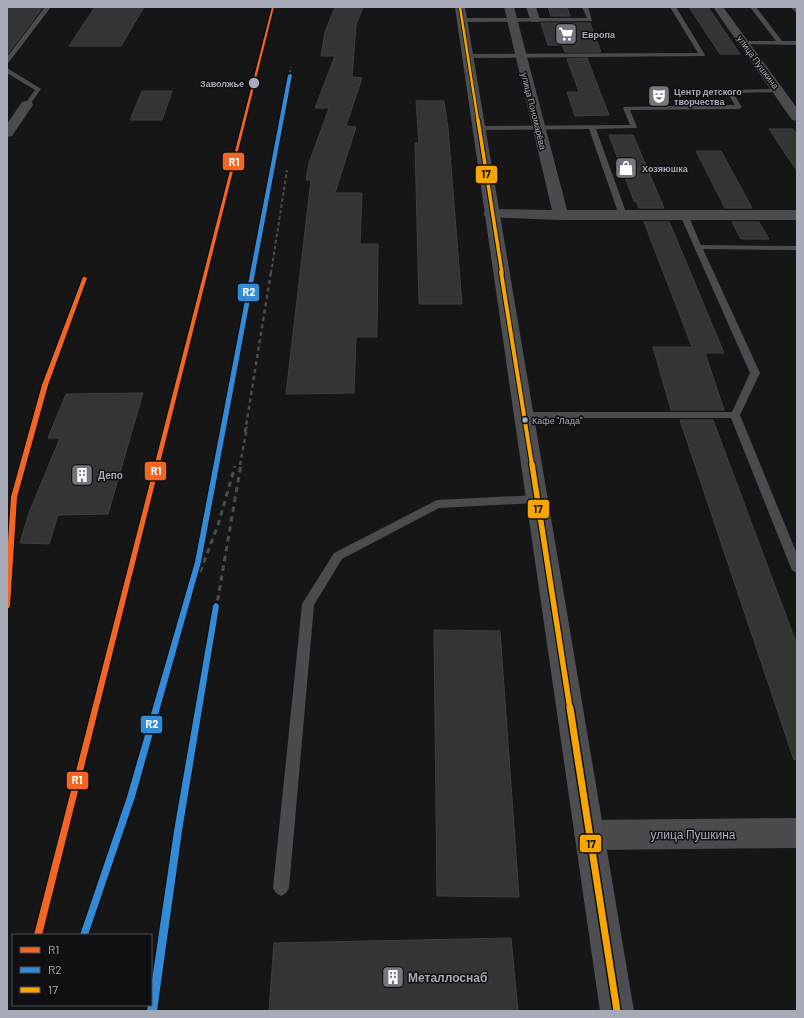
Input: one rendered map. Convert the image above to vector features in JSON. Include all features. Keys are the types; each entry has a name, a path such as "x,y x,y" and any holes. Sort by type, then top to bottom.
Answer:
{"main road":[{"path":"461,14 491,214 617,1011"}],"street":[{"name":"улица Пономарёва","path":"509,7 511,20 561,215"},
{"path":"531,7 535,20"},
{"name":"улица Пушкина","path":"718,7 797,117"},
{"path":"7,133 27,105"},
{"path":"491,214 797,215"},
{"name":"улица Пушкина","path":"589,835 797,833"}],"lane":[{"path":"7,61 48,7"},
{"path":"461,14 511,20 590,20 585,7"},
{"path":"467,56 702,56 673,7"},
{"path":"753,7 780,43"},
{"path":"793,7 797,11"},
{"path":"744,43 797,43"},
{"path":"7,70 38,89 27,105"},
{"path":"478,128 634,127 626,108 739,107 729,91 779,91"},
{"path":"592,127 623,215"},
{"path":"684,215 755,373 735,415 797,568"},
{"path":"698,247 797,248"},
{"path":"523,415 735,415"},
{"path":"281,888 308,604 338,556 437,504 536,499"}],"building":[{"path":"7,7 43,7 7,55"},
{"path":"95,7 144,7 121,46 69,46"},
{"path":"335,7 363,7 356,25 352,77 362,78 346,126 356,127 335,193 362,193 360,244 378,244 377,337 356,337 354,393 286,394 311,180 306,180 309,163 329,108 315,108 335,56 321,56 325,32"},
{"path":"548,7 567,7 570,16 551,16"},
{"path":"689,7 708,7 740,54 720,54"},
{"name":"Европа","path":"541,23 590,23 601,52 565,52 562,45 548,45"},
{"path":"587,58 609,115 575,116 567,92 579,92 567,59"},
{"path":"142,91 172,91 162,120 130,120"},
{"path":"416,101 444,101 448,128 462,304 419,304 415,143 419,143"},
{"path":"769,129 793,129 797,135 797,171"},
{"path":"609,135 633,135 664,208 639,208 636,201 634,201"},
{"path":"696,151 721,151 752,208 725,208"},
{"path":"644,222 669,222 671,226 724,353 705,353 724,410 671,410 653,347 692,347"},
{"path":"732,222 759,222 769,239 741,239"},
{"name":"Депо","path":"143,393 108,514 58,515 49,544 20,543 29,513 60,438 48,438 66,394"},
{"path":"680,420 713,420 797,645 797,759 794,760"},
{"path":"434,630 500,631 519,897 437,896"},
{"name":"Металлоснаб","path":"511,938 518,1011 269,1011 274,943"}],"railway":[{"path":"281,121 291,67"},
{"path":"252,273 281,120"},
{"path":"271,273 287,170"},
{"path":"216,465 253,272"},
{"path":"245,432 271,272"},
{"path":"23,465 45,385 85,278"},
{"path":"240,465 247,427"},
{"path":"7,606 14,497 23,464"},
{"path":"156,709 198,562 216,464"},
{"path":"199,709 241,464"},
{"path":"200,572 218,525 235,466"},
{"path":"84,934 131,797 156,708"},
{"path":"152,1011 178,831 199,708"}],"transit line":[{"name":"R1","path":"38,934 273,7"},
{"name":"17","path":"460,7 617,1011"},
{"name":"R2","path":"84,934 131,797 198,562 290,75"},
{"name":"R1","path":"7,606 14,497 45,385 85,278"},
{"name":"R2","path":"152,1011 178,831 216,606"}],"place":[{"name":"Европа","path":"566,34"},
{"name":"Заволжье","path":"254,83"},
{"name":"Центр детского творчества","path":"659,96"},
{"name":"Хозяюшка","path":"626,168"},
{"name":"Кафе \"Лада\"","path":"525,420"},
{"name":"Депо","path":"82,475"},
{"name":"Металлоснаб","path":"393,977"}]}
